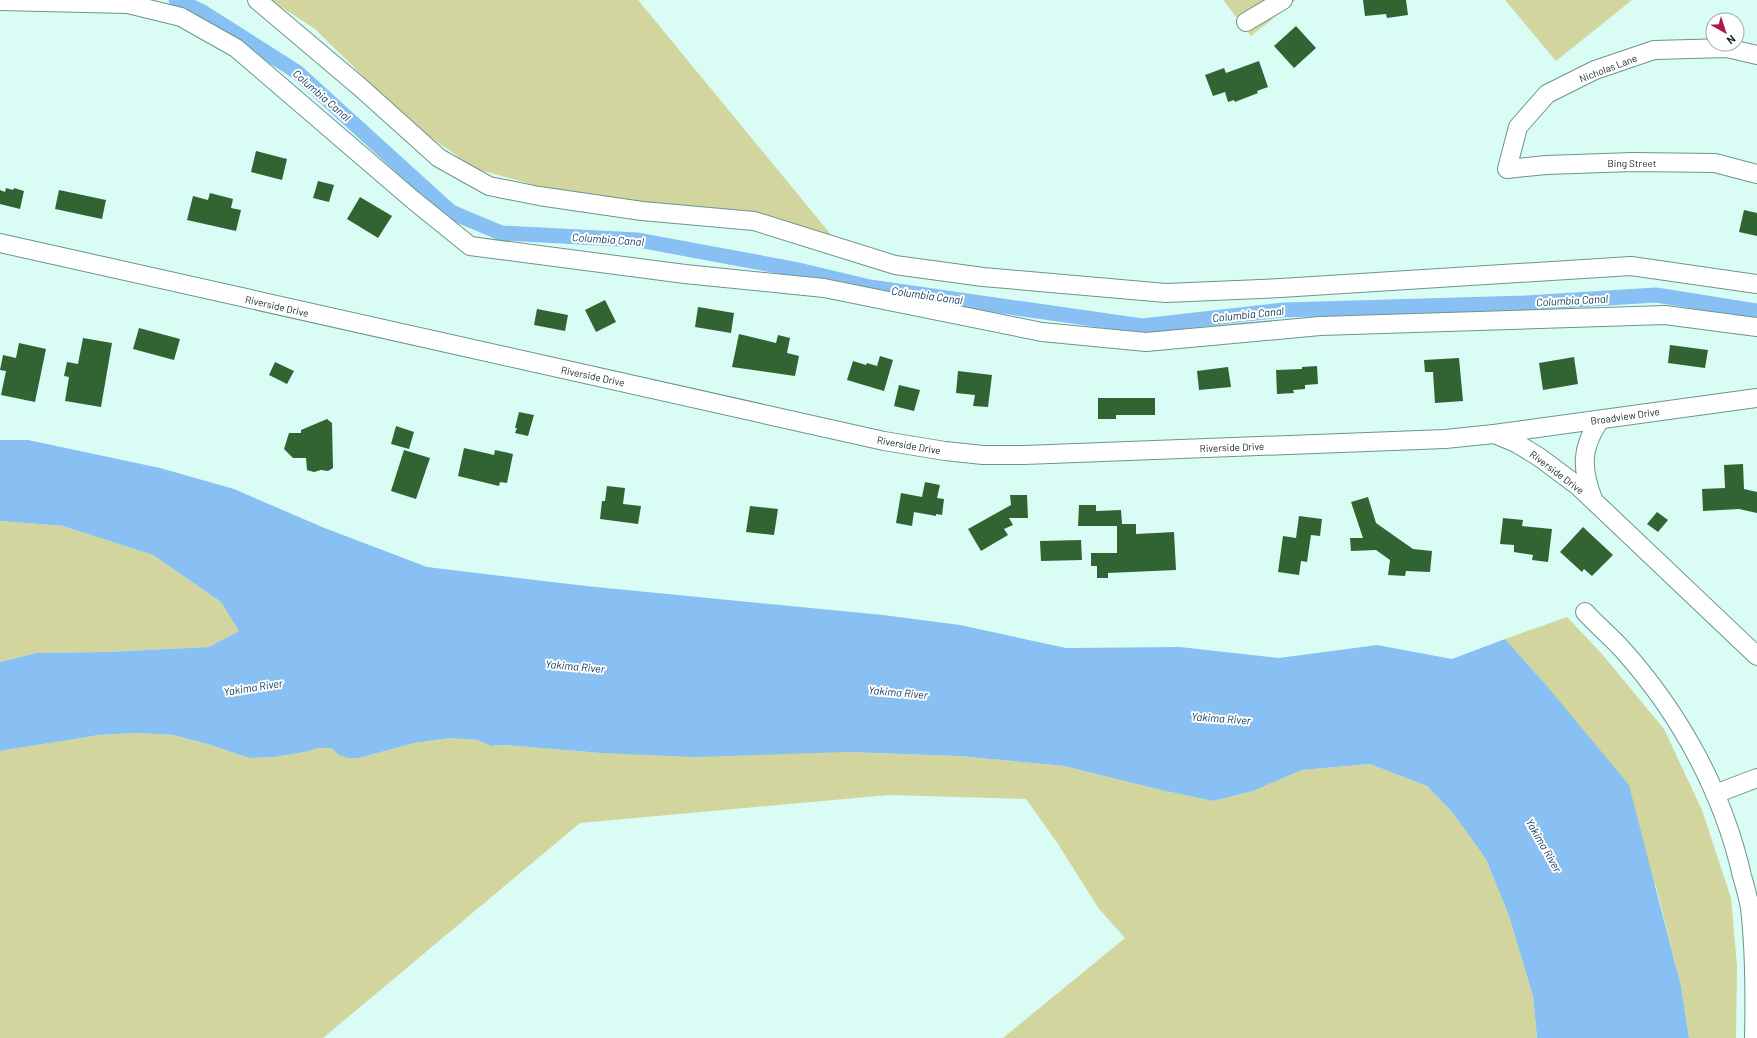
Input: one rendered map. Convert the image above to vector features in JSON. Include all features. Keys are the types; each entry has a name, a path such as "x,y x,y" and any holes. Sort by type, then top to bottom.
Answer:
{"street":[{"path":"257,0 360,87 439,158 489,186 539,196 642,211 754,221 895,265 983,277 1166,293 1281,288 1630,266 1757,284"},
{"path":"1246,22 1283,0"},
{"path":"0,1 128,4 181,17 236,48 412,200 470,246 677,273 824,288 1042,332 1146,342 1320,326 1665,315 1757,328"},
{"name":"Nicholas Lane","path":"1507,169 1518,127 1547,94 1595,70 1654,50 1727,48 1757,55"},
{"name":"Bing Street","path":"1507,169 1554,164 1633,162 1715,163 1757,174"},
{"name":"Riverside Drive","path":"0,243 884,441 945,451 982,455 1024,455 1445,439 1494,434 1516,443 1539,457 1578,486 1757,656"},
{"name":"Broadview Drive","path":"1494,434 1757,398"},
{"path":"1593,500 1587,484 1585,454 1588,438 1600,420"},
{"path":"1584,612 1623,650 1657,693 1689,741 1715,794 1736,847 1750,907 1755,976 1754,1038"},
{"path":"1715,794 1757,778"}],"green space":[{"path":"271,0 638,0 842,248 781,230 567,194 476,169 413,125 315,29"},
{"path":"1223,0 1296,0 1251,36"},
{"path":"1505,0 1632,0 1556,61"},
{"path":"0,521 63,526 153,555 221,602 240,631 209,647 106,652 36,653 0,662"},
{"path":"1567,617 1602,654 1664,729 1702,810 1731,898 1737,966 1736,1038 1689,1038 1681,986 1656,886 1546,685 1505,639"},
{"path":"139,733 173,735 211,745 249,758 274,757 305,752 318,748 331,748 339,755 359,758 414,743 450,738 478,740 492,746 505,745 601,753 848,752 959,756 1064,766 1213,801 1253,791 1302,770 1370,764 1427,786 1452,812 1486,859 1509,916 1533,996 1537,1038 1003,1038 1125,938 1099,909 1058,844 1026,799 889,795 580,823 323,1038 0,1038 0,751 99,735"}],"water":[{"name":"Yakima River","path":"0,440 28,440 160,468 234,489 322,527 427,567 586,586 883,615 960,625 1066,648 1180,647 1279,658 1377,645 1452,659 1505,639 1546,685 1629,785 1681,986 1689,1038 1537,1038 1533,996 1509,916 1486,859 1452,812 1427,786 1370,764 1302,770 1253,791 1213,801 1064,766 959,756 848,752 695,757 601,753 505,745 491,746 478,740 450,738 414,743 359,758 348,758 339,755 331,748 318,748 305,752 274,757 249,758 211,745 173,735 139,733 99,735 0,751 0,662 36,653 106,652 209,647 239,631 221,602 153,555 63,526 0,521"}],"building":[{"path":"1363,0 1406,0 1408,15 1387,18 1386,14 1365,16"},
{"path":"1296,26 1316,48 1294,68 1274,46"},
{"path":"1259,61 1268,87 1257,91 1258,93 1235,102 1234,100 1228,102 1225,92 1213,96 1205,75 1224,68 1226,73"},
{"path":"256,151 287,159 282,180 251,172"},
{"path":"318,181 334,185 329,202 313,198"},
{"path":"6,188 13,190 14,188 24,191 20,209 0,204 0,190 5,192"},
{"path":"59,190 106,200 102,219 55,209"},
{"path":"210,193 233,199 231,208 241,210 236,231 187,220 193,196 208,200"},
{"path":"360,197 392,216 378,238 347,219"},
{"path":"1744,210 1757,213 1757,236 1739,232"},
{"path":"605,300 616,322 596,332 585,310"},
{"path":"698,307 734,313 731,333 695,327"},
{"path":"537,309 568,315 565,331 534,325"},
{"path":"139,328 180,339 174,360 133,349"},
{"path":"739,334 776,343 778,335 790,338 787,353 799,356 795,376 732,367"},
{"path":"83,338 112,343 101,407 65,401 69,377 64,376 67,362 78,364"},
{"path":"19,343 46,349 35,402 1,395 6,371 0,370 3,355 16,358"},
{"path":"1670,345 1708,350 1705,368 1668,363"},
{"path":"880,356 893,360 884,391 847,380 853,361 866,365 867,363 877,366"},
{"path":"1574,357 1578,384 1543,390 1539,363"},
{"path":"1459,358 1463,401 1435,403 1433,372 1425,372 1424,360"},
{"path":"275,362 294,371 287,384 269,375"},
{"path":"1317,366 1318,384 1305,385 1305,389 1293,390 1294,393 1277,394 1276,370 1302,369 1302,367"},
{"path":"1228,367 1231,387 1199,390 1197,371"},
{"path":"958,371 992,375 988,407 973,406 975,395 956,393"},
{"path":"899,385 920,390 914,411 894,406"},
{"path":"1098,398 1155,398 1155,415 1116,415 1116,419 1098,419"},
{"path":"519,412 534,415 528,436 515,433"},
{"path":"327,419 332,423 333,468 328,471 321,470 314,472 307,470 306,458 293,458 284,449 289,433 301,433 301,430"},
{"path":"396,426 414,432 409,449 391,444"},
{"path":"464,448 494,455 495,450 513,454 507,483 500,482 499,486 458,476"},
{"path":"404,450 430,458 416,499 391,491"},
{"path":"1743,464 1744,489 1757,492 1757,513 1739,509 1703,511 1702,489 1725,488 1724,465"},
{"path":"925,482 940,485 937,498 944,499 942,515 936,514 936,516 914,512 912,526 896,523 901,493 922,497"},
{"path":"607,486 625,488 623,504 641,506 638,524 600,519 602,501 605,501"},
{"path":"1010,495 1027,495 1028,518 1009,518 1013,525 1004,529 1008,535 981,551 968,529 1011,505"},
{"path":"1368,497 1376,523 1413,549 1432,551 1430,572 1406,571 1405,576 1388,575 1390,560 1376,550 1351,551 1350,538 1363,538 1351,502"},
{"path":"1079,505 1096,505 1096,511 1121,510 1122,524 1136,524 1136,534 1174,532 1176,570 1108,573 1108,578 1097,578 1097,566 1091,566 1091,553 1117,553 1117,526 1078,526"},
{"path":"750,506 778,509 774,535 746,532"},
{"path":"1657,512 1668,520 1658,532 1647,524"},
{"path":"1299,516 1322,519 1320,536 1311,535 1307,562 1301,561 1299,575 1278,572 1283,536 1296,538"},
{"path":"1503,518 1523,520 1522,526 1552,529 1548,562 1532,560 1533,555 1514,552 1514,545 1500,544"},
{"path":"1583,527 1613,555 1592,576 1584,569 1582,572 1560,552"},
{"path":"1081,540 1082,560 1041,561 1040,541"}],"waterway":[{"name":"Columbia Canal","path":"176,0 201,11 297,72 451,212 501,233 638,240 794,269 870,287 1142,326 1283,310 1526,303 1656,295 1757,311"}]}
